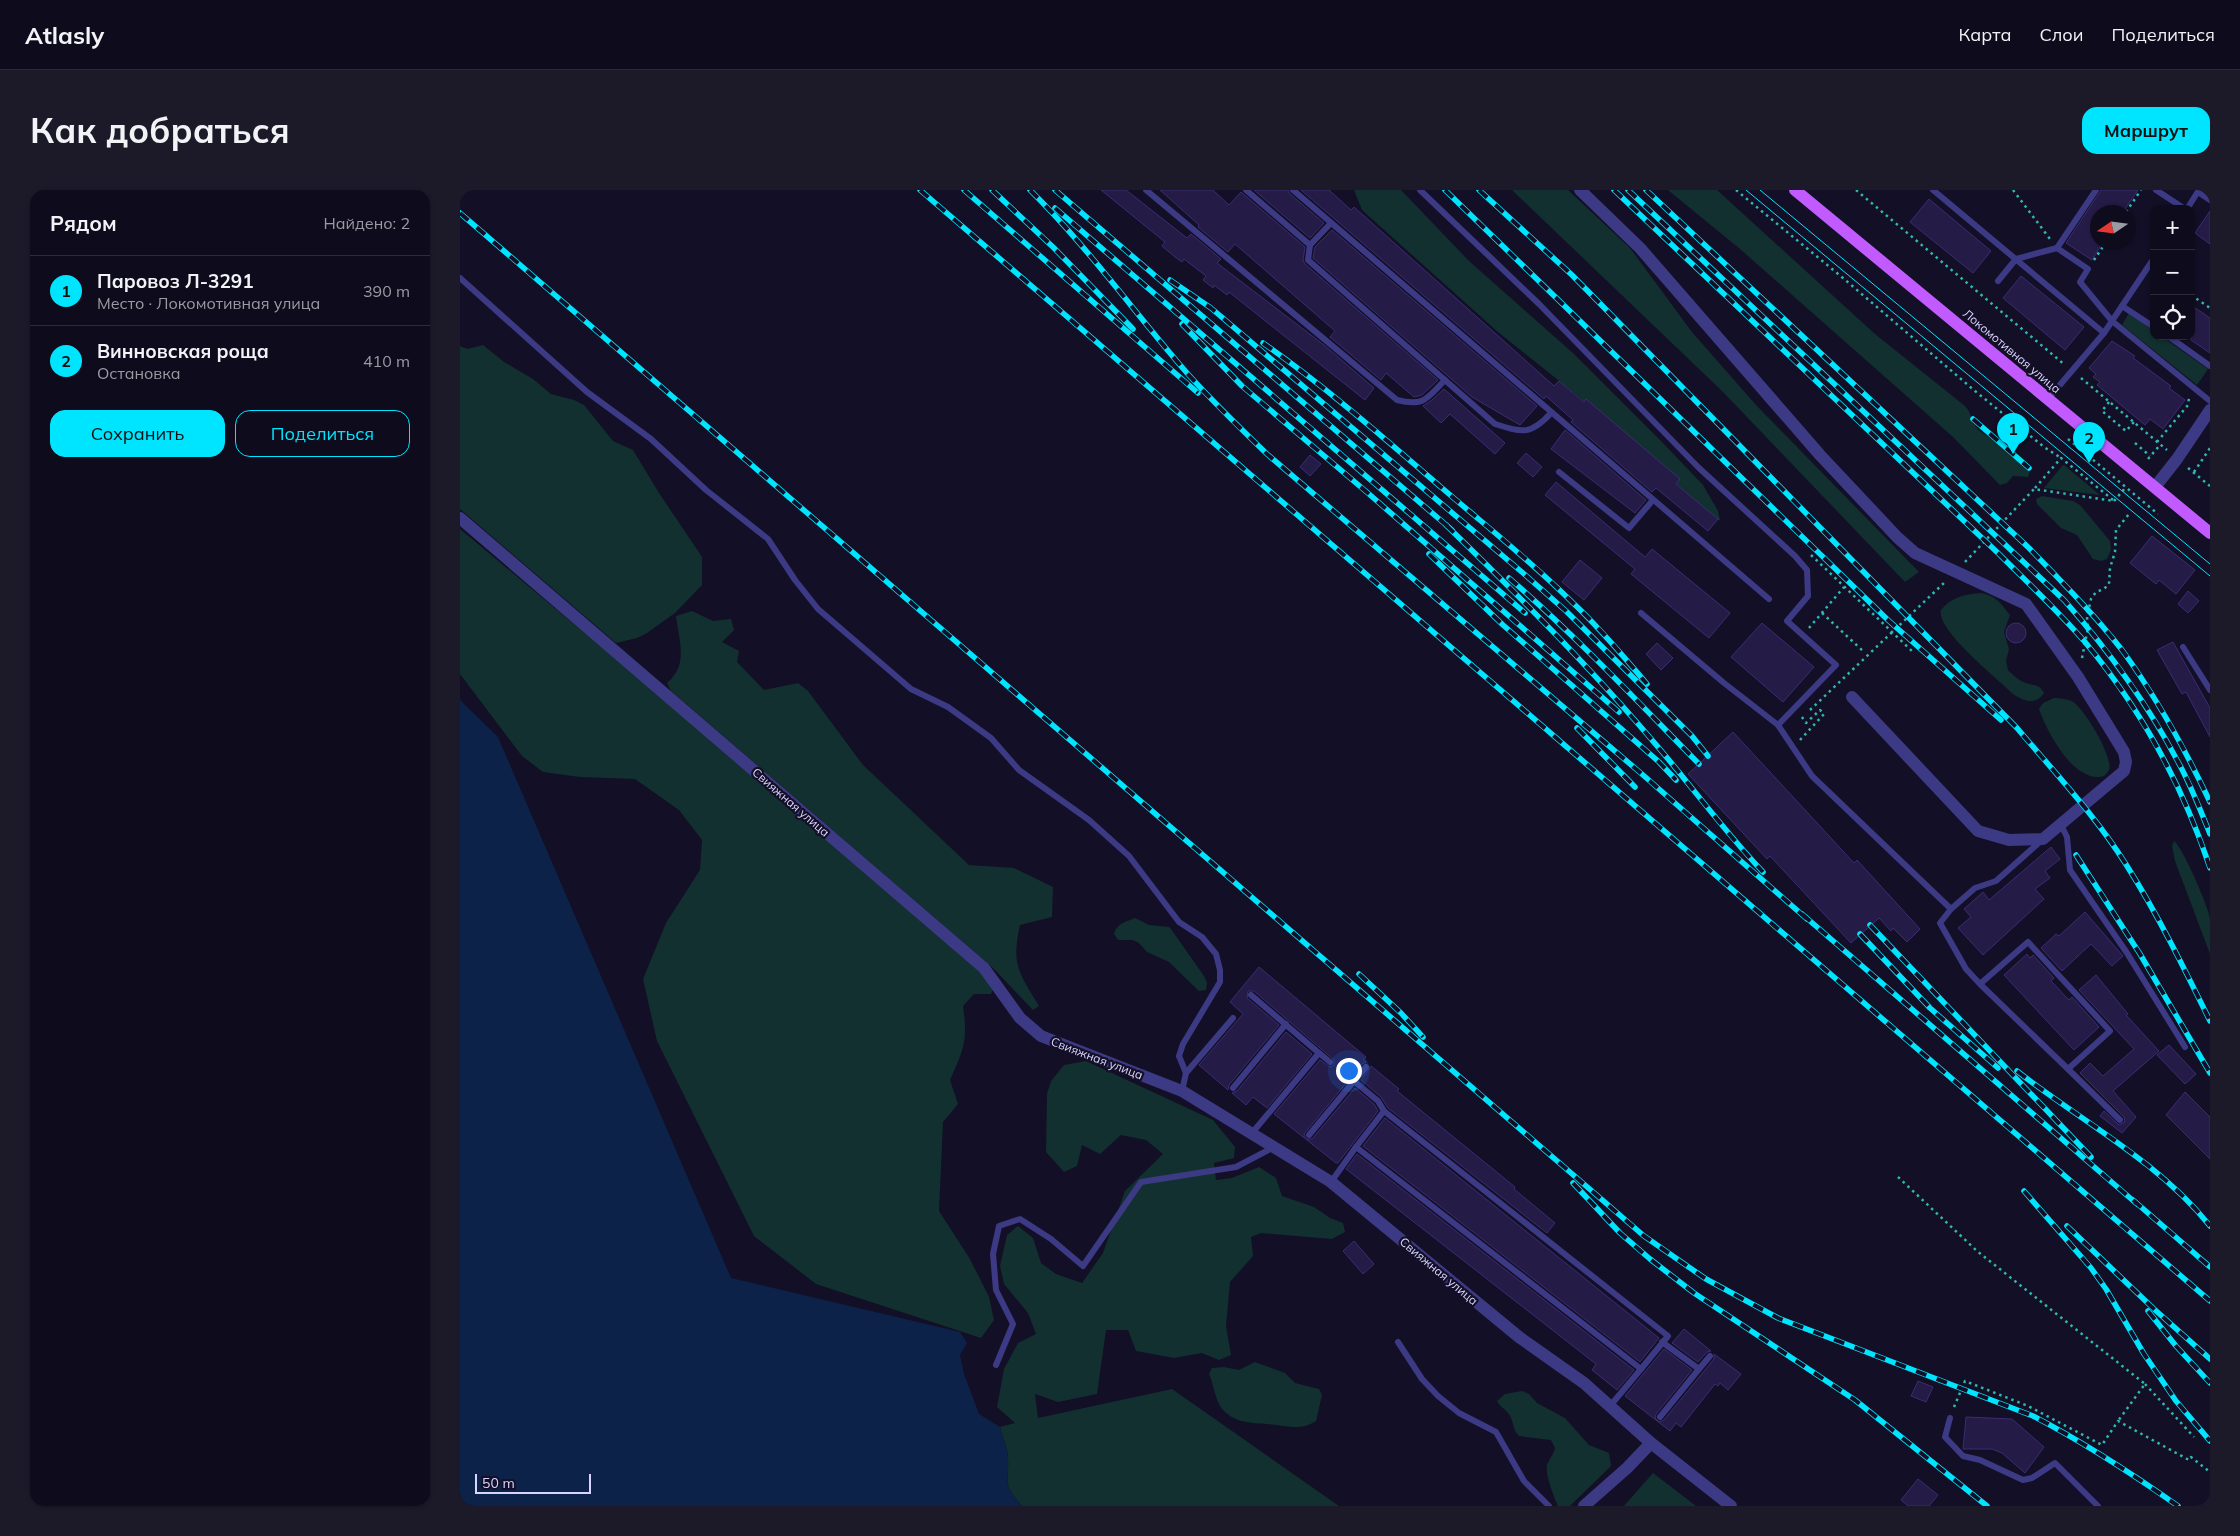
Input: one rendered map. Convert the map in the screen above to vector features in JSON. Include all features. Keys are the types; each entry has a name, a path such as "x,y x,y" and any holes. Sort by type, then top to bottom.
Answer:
{"main road":[{"name":"Локомотивная улица","path":"1795,190 2210,533"}],"street":[{"path":"1580,190 1640,248 1820,455 1915,553 2026,604 2078,677 2124,752 2126,762 2124,771 2043,839 2008,840 1978,831 1852,697"},
{"path":"2155,487 2206,425 2210,410"},
{"name":"Свияжная улица","path":"460,518 984,968 1020,1018 1041,1036 1182,1091 1331,1182 1519,1337 1584,1383 1652,1443 1732,1506"},
{"path":"1584,1506 1652,1443"}],"lane":[{"path":"1146,190 1397,400 1413,404 1426,400 1445,380"},
{"path":"1246,190 1310,245"},
{"path":"1293,190 1769,599"},
{"path":"1420,190 1574,338 1700,468 1794,556 1806,570 1808,596 1787,621 1836,665 1778,724"},
{"path":"1933,190 2104,333"},
{"path":"1998,281 2016,259 2057,248 2096,190"},
{"path":"2156,190 2180,205"},
{"path":"2189,205 2198,191 2210,200"},
{"path":"1331,223 1310,245 1308,260 1445,380 1496,424 1527,431 1538,427 1551,413"},
{"path":"2057,248 2088,269 2080,282 2112,321 2210,401"},
{"path":"2048,399 2104,333 2150,269"},
{"path":"460,278 587,392 650,439 706,490 768,539 795,580 818,609 903,683 910,689 948,707 991,738 1019,770 1089,820 1129,856 1179,922 1202,937 1216,954 1220,970 1220,982 1183,1044 1179,1056 1186,1074"},
{"path":"2122,306 2150,324"},
{"path":"2174,340 2210,366"},
{"path":"1559,472 1629,528 1653,500"},
{"path":"1641,613 1724,683 1778,724 1812,776 1951,909"},
{"path":"2183,647 2210,690"},
{"path":"2061,825 2067,837 2070,870 2127,953 2184,1047"},
{"path":"2043,839 1996,881 1975,888 1951,909 1940,923 1966,970 2120,1120"},
{"path":"1980,984 2028,942 2110,1031 2068,1069"},
{"path":"1251,995 1330,1062"},
{"path":"1182,1091 1186,1074 1232,1018"},
{"path":"1233,1088 1286,1024"},
{"path":"1252,1133 1319,1053"},
{"path":"1309,1135 1366,1067"},
{"path":"1354,1081 1378,1101 1384,1111 1668,1336 1610,1406"},
{"path":"1331,1182 1356,1146 1384,1111"},
{"path":"1356,1146 1641,1369"},
{"path":"996,1365 1013,1324 996,1290 993,1254 999,1226 1020,1219 1051,1239 1083,1266 1141,1182 1236,1168 1275,1147"},
{"path":"1398,1342 1422,1379 1438,1396 1459,1413 1496,1432 1524,1481 1549,1506"},
{"path":"1662,1342 1699,1369"},
{"path":"1660,1417 1710,1356"},
{"path":"1950,1418 1945,1437 1952,1447 1963,1456 1980,1460 2022,1480 2032,1478 2055,1463 2098,1506"}],"path":[{"path":"1736,190 1843,278 1975,391 2114,501"},
{"path":"1856,190 2210,486"},
{"path":"2014,190 2057,248"},
{"path":"2131,205 2141,190"},
{"path":"2088,269 2101,250"},
{"path":"2195,298 2210,308"},
{"path":"2135,443 2149,458 2158,443 2188,405 2190,401 2187,394"},
{"path":"2109,402 2102,411 2126,431 2134,422"},
{"path":"2068,439 2158,514"},
{"path":"2194,472 2210,448"},
{"path":"1964,563 2028,496 2061,458"},
{"path":"2114,501 2126,486"},
{"path":"2034,489 2114,501"},
{"path":"2078,677 2088,628 2087,618 2091,599 2096,592 2104,589 2109,584 2110,568 2115,552 2116,530 2129,514"},
{"path":"1806,551 1913,652"},
{"path":"1793,747 1824,714 1820,710 1806,723 1802,717 1945,582"},
{"path":"1803,635 1844,587"},
{"path":"1822,613 1863,651"},
{"path":"1898,1177 1977,1251 2145,1384 2194,1437"},
{"path":"1950,1418 1965,1381 2028,1406 2102,1445 2145,1384"},
{"path":"2118,1421 2188,1460 2191,1457 2210,1472"}],"green space":[{"path":"1354,190 1401,190 1469,261 1574,354 1662,442 1703,485 1718,511 1720,520 1716,520 1578,396 1498,332 1362,210"},
{"path":"1512,190 1568,190 1630,248 1692,332 1756,405 1919,572 1905,582 1722,391"},
{"path":"1668,190 1717,190 1875,334 1965,406 1978,429 2020,456 2026,462 2029,469 2028,477 2013,476 2007,483 2000,485 1953,437 1740,249"},
{"path":"2129,313 2150,328 2150,340 2167,340 2208,369 2197,385 2122,325"},
{"path":"483,345 504,362 533,379 551,394 574,400 584,405 613,441 633,450 702,557 702,585 675,613 647,633 637,638 616,643 460,509 460,346 467,349"},
{"path":"2064,465 2100,495 2044,488"},
{"path":"2042,496 2073,501 2080,505 2110,541 2111,550 2107,559 2101,561 2093,559 2077,535 2061,528 2037,504 2036,499"},
{"path":"460,529 788,803 995,985 991,994 974,994 963,1006 964,1044 950,1080 958,1104 943,1122 939,1211 970,1259 989,1297 994,1320 981,1338 816,1284 754,1236 657,1041 643,979 666,923 700,870 702,840 679,810 635,779 580,777 543,772 522,756 460,674"},
{"path":"1981,593 1995,598 2010,615 2004,632 2009,649 2006,661 2008,670 2021,681 2040,688 2044,693 2037,700 2021,699 2013,694 1957,641 1942,619 1941,610 1949,602 1964,595"},
{"path":"692,611 713,621 731,619 734,630 722,642 739,651 737,662 764,690 798,683 808,691 863,765 969,865 1014,868 1053,887 1052,917 1020,925 1017,939 1016,950 1019,968 1026,985 1039,1006 1033,1010 993,968 671,691 667,683 674,676 678,668 681,652 676,616"},
{"path":"2054,698 2073,702 2091,723 2107,755 2109,770 2104,776 2093,777 2083,773 2073,765 2055,743 2039,709 2043,703"},
{"path":"2174,841 2189,865 2208,912 2210,919 2210,954 2175,861 2172,846"},
{"path":"1135,918 1149,925 1169,927 1171,929 1204,976 1207,983 1206,990 1199,991 1169,962 1147,952 1139,943 1133,940 1118,940 1114,934 1117,927"},
{"path":"1086,1061 1213,1120 1235,1147 1234,1158 1214,1163 1216,1180 1232,1178 1259,1167 1276,1178 1282,1196 1314,1207 1330,1218 1343,1223 1345,1232 1332,1239 1261,1233 1251,1237 1253,1256 1230,1282 1226,1326 1231,1355 1219,1360 1202,1353 1174,1358 1136,1351 1128,1330 1106,1330 1097,1394 1058,1402 1035,1394 1038,1418 1172,1389 1339,1506 1022,1506 1009,1488 1008,1454 1000,1427 1015,1423 997,1407 1004,1369 1018,1343 1036,1334 1028,1313 1004,1284 1000,1266 1007,1235 1018,1226 1033,1238 1041,1263 1056,1274 1082,1283 1103,1253 1125,1191 1163,1154 1146,1140 1121,1135 1100,1154 1082,1145 1077,1166 1064,1172 1046,1152 1047,1094 1051,1081 1064,1065"},
{"path":"1255,1362 1285,1373 1295,1383 1319,1389 1322,1395 1316,1421 1298,1427 1250,1423 1233,1418 1223,1410 1218,1402 1209,1374 1212,1368 1224,1367 1239,1370"},
{"path":"1522,1391 1529,1394 1537,1403 1565,1418 1589,1445 1609,1453 1611,1466 1570,1506 1558,1506 1552,1492 1547,1469 1555,1448 1551,1440 1519,1436 1507,1411 1497,1401 1505,1394"},
{"path":"1653,1473 1696,1506 1624,1506"}],"water":[{"path":"460,700 498,737 731,1278 960,1332 967,1343 960,1355 964,1374 979,1414 1000,1427 1008,1454 1009,1488 1022,1506 460,1506"}],"building":[{"path":"1101,190 1126,190 1187,238 1191,234 1221,259 1217,263 1324,345 1374,388 1365,400 1229,292 1227,295 1214,285 1213,288 1203,280 1206,276 1184,259 1182,262 1175,257 1162,246 1165,242"},
{"path":"1160,190 1213,190 1229,205 1241,192 1305,247 1303,260 1305,264 1438,380 1422,395 1414,397 1386,373 1381,380 1330,337 1335,331 1235,244 1228,252 1198,227 1199,225"},
{"path":"1254,190 1288,190 1290,194 1324,223 1310,238"},
{"path":"1301,190 1329,190 1351,210 1354,207 1554,386 1559,381 1584,402 1586,399 1680,479 1676,484 1718,519 1708,531 1656,488 1652,492 1571,422 1573,420 1546,396 1544,399"},
{"path":"2101,190 2138,190 2128,205 2091,205"},
{"path":"1929,199 1991,251 1973,273 1910,222"},
{"path":"2090,207 2090,250 2098,250 2092,260 2066,243"},
{"path":"2210,211 2210,244 2195,233"},
{"path":"1332,230 1537,406 1520,425 1472,397 1313,258 1315,247"},
{"path":"2021,276 2084,327 2065,350 2003,298"},
{"path":"2195,308 2210,318 2210,353 2191,340 2195,340"},
{"path":"2112,341 2135,356 2133,358 2171,386 2169,388 2185,400 2163,429 2150,419 2145,425 2097,385 2100,382 2093,377 2096,374 2089,368"},
{"path":"1444,389 1505,443 1495,454 1450,414 1441,423 1423,406"},
{"path":"1565,430 1646,500 1635,513 1551,449"},
{"path":"1526,453 1542,467 1533,477 1517,463"},
{"path":"1310,455 1321,464 1310,476 1300,467"},
{"path":"1556,482 1645,557 1652,549 1730,613 1709,638 1631,574 1635,569 1545,495"},
{"path":"2152,536 2195,570 2176,594 2159,580 2156,584 2130,563"},
{"path":"1580,560 1602,578 1584,600 1562,582"},
{"path":"2188,591 2199,601 2188,613 2178,604"},
{"path":"1762,623 1814,667 1783,702 1731,657"},
{"path":"2016,623 2023,626 2026,633 2023,640 2016,643 2009,640 2006,633 2009,626"},
{"path":"2173,642 2210,708 2210,737 2186,692 2182,694 2157,650"},
{"path":"1657,643 1673,658 1661,670 1646,654"},
{"path":"1733,732 1854,863 1857,860 1920,929 1907,942 1893,928 1891,931 1879,918 1851,943 1770,856 1767,859 1688,774"},
{"path":"2051,847 2060,859 2045,871 2050,878 2035,889 2044,899 1983,955 1958,928 1971,917 1964,909 1983,892 1989,900"},
{"path":"2085,912 2123,956 2112,966 2091,944 2062,971 2041,948 2056,934 2059,936"},
{"path":"2027,954 2030,958 2033,955 2054,978 2051,981 2069,1000 2072,997 2099,1027 2074,1050 2004,975"},
{"path":"1259,967 1366,1057 1363,1060 1366,1062 1362,1064 1304,1134 1306,1139 1312,1139 1355,1088 1374,1104 1378,1111 1338,1163 1336,1163 1274,1114 1320,1060 1330,1067 1334,1065 1334,1060 1254,991 1248,991 1247,998 1279,1025 1229,1085 1228,1090 1199,1065 1243,1014 1230,1002"},
{"path":"2096,975 2128,1014 2126,1015 2159,1051 2113,1091 2136,1117 2122,1133 2100,1116 2104,1111 2119,1125 2125,1122 2124,1117 2080,1073 2090,1063 2103,1076 2134,1049 2079,990"},
{"path":"1286,1032 1312,1054 1267,1108 1253,1097 1246,1105 1232,1093 1237,1091"},
{"path":"2169,1045 2196,1074 2185,1084 2157,1055"},
{"path":"1371,1066 1399,1089 1397,1091 1515,1187 1514,1189 1555,1223 1547,1233 1388,1108 1381,1097 1361,1080"},
{"path":"2185,1092 2210,1117 2210,1159 2166,1115"},
{"path":"1385,1118 1659,1338 1640,1362 1363,1146"},
{"path":"1357,1154 1634,1370 1617,1390 1592,1370 1596,1364 1346,1169"},
{"path":"1354,1241 1374,1264 1363,1274 1343,1251"},
{"path":"1684,1329 1711,1351 1707,1352 1698,1362 1672,1343"},
{"path":"1664,1349 1692,1370 1656,1414 1655,1418 1659,1422 1664,1420 1714,1359 1714,1354 1741,1374 1728,1390 1720,1383 1718,1386 1715,1384 1681,1427 1676,1423 1670,1431 1625,1396"},
{"path":"1918,1381 1933,1387 1926,1402 1911,1396"},
{"path":"1966,1417 2012,1419 2044,1447 2025,1473 2002,1453 1992,1449 1963,1449"},
{"path":"1918,1479 1938,1495 1929,1506 1908,1506 1901,1500"}],"tram line":[{"path":"1746,190 2210,576"},
{"path":"1760,190 2210,564"}],"railway":[{"path":"920,190 2210,1301"},
{"path":"964,190 1198,393"},
{"path":"992,190 1053,247 1133,329"},
{"path":"1030,190 1091,256 1187,373 1267,454 1643,775 1807,919"},
{"path":"1055,190 1452,530"},
{"path":"1445,190 1889,621 2001,720"},
{"path":"1479,190 1572,275 2017,728 2075,795 2115,848 2160,923 2210,1021"},
{"path":"1614,190 1999,554 2054,608 2085,642 2124,694 2158,749 2187,807 2210,868"},
{"path":"1628,190 2064,600 2111,657 2152,717 2195,796 2210,834"},
{"path":"1646,190 2029,548 2077,598 2122,650 2159,705 2210,802"},
{"path":"1055,208 1525,613"},
{"path":"460,213 1644,1236 1706,1279 1778,1318 2033,1416 2107,1458 2178,1506"},
{"path":"1170,280 1211,308 1566,611 1692,736 1708,756"},
{"path":"1182,324 1242,386 1619,712"},
{"path":"1263,343 1354,413 1509,544 1593,622 1647,684"},
{"path":"1973,419 2029,468"},
{"path":"1446,525 1528,606 1607,689 1763,872"},
{"path":"1429,554 1503,625 1659,762 1676,780"},
{"path":"1509,578 1582,646 1699,764"},
{"path":"1577,728 1635,787"},
{"path":"2076,855 2140,954 2210,1073"},
{"path":"1802,914 2137,1204"},
{"path":"1870,925 2091,1157"},
{"path":"1860,934 1930,1008 1998,1068"},
{"path":"1359,974 1401,1013 1423,1037"},
{"path":"2017,1071 2118,1143 2167,1181 2210,1226"},
{"path":"1573,1183 1620,1233 1650,1259 1694,1293 1855,1400 1987,1506"},
{"path":"2024,1191 2091,1268 2106,1289 2144,1354 2176,1401 2210,1441"},
{"path":"2133,1200 2210,1267"},
{"path":"2067,1226 2154,1309 2210,1359"},
{"path":"2148,1311 2176,1346 2210,1383"}],"place":[{"name":"Паровоз Л-3291","path":"2013,454"},
{"name":"Винновская роща","path":"2089,463"}]}
